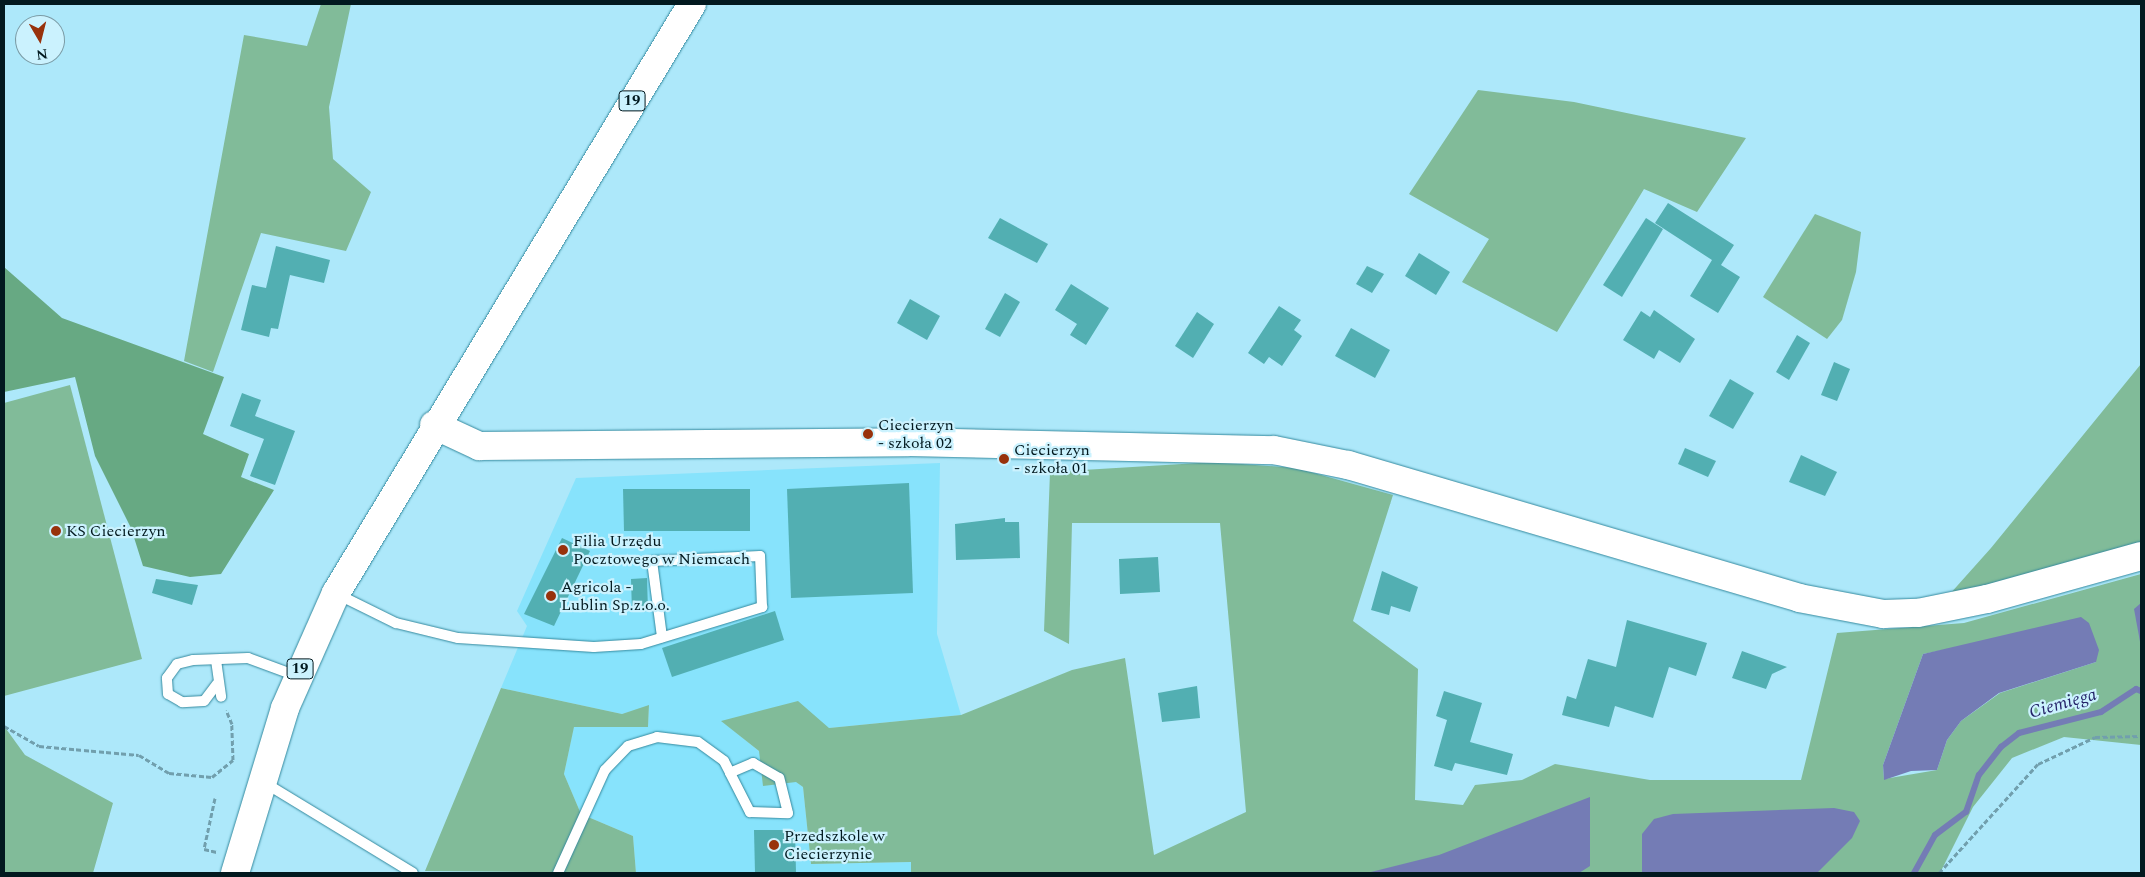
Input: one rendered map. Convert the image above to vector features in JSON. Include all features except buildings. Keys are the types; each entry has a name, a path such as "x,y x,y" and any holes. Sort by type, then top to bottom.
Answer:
{"main road":[{"name":"19","path":"235,873 262,781 297,676 336,594 434,425 692,4"},
{"path":"434,425 457,439 488,446 908,442 1274,450 1348,465 1798,598 1882,614 1918,613 1987,599 2141,556"}],"lane":[{"path":"336,594 396,623 490,643 594,647 641,644 762,607 760,556 652,561 662,637"},
{"path":"217,684 204,701 182,702 168,694 167,678 177,664 248,658 297,676"},
{"path":"216,660 217,684 221,697"},
{"path":"558,873 606,770 628,746 657,737 698,742 724,761 730,773 750,812 788,813 779,778 753,763 730,773"},
{"path":"262,781 413,873"}],"path":[{"path":"4,726 39,746 139,755 169,773 212,777 233,760 232,724 221,697"},
{"path":"1939,873 2038,764 2095,738 2141,736"}],"shaded area":[{"path":"940,463 937,634 961,715 829,728 722,721 803,787 811,864 912,862 911,873 636,873 633,836 581,814 564,774 574,726 648,727 649,706 622,714 501,688 527,626 517,611 576,478"},
{"path":"2141,603 2141,647 2134,609"},
{"path":"2081,617 2089,623 2099,650 2096,662 1999,693 1961,721 1947,740 1937,770 1911,771 1884,780 1883,765 1923,654"},
{"path":"1590,797 1590,866 1579,873 1367,873 1439,855"},
{"path":"1834,808 1854,812 1860,821 1852,838 1817,873 1642,872 1642,834 1654,819 1673,814"}],"green space":[{"path":"321,4 351,4 329,107 333,159 371,192 346,251 261,233 213,372 184,361 244,35 307,46"},
{"path":"1478,90 1574,102 1746,138 1697,212 1644,189 1557,332 1462,282 1489,239 1409,194"},
{"path":"1815,214 1861,232 1856,272 1842,320 1827,339 1763,297"},
{"path":"4,267 62,318 224,377 203,434 249,454 241,477 274,490 221,574 190,577 143,566 131,528 95,456 75,377 4,392"},
{"path":"2141,364 2141,544 1949,595 1991,548"},
{"name":"KS Ciecierzyn","path":"70,385 142,659 4,696 4,403"},
{"path":"1215,462 1296,468 1393,495 1353,621 1418,669 1415,800 1463,805 1475,785 1522,780 1555,764 1650,780 1801,780 1837,633 1964,623 2141,574 2141,745 2064,737 2012,758 1973,807 1940,873 911,873 911,862 811,864 803,787 796,782 763,786 759,751 721,721 798,701 829,728 961,715 1072,670 1125,658 1154,855 1246,812 1220,523 1072,523 1069,644 1044,631 1050,472","holes":["1984,642 2096,662 2000,693 1961,721 1947,740 1937,770 1884,779 1883,765 1923,654"]},
{"path":"501,688 622,714 649,705 648,727 574,727 564,774 581,814 633,836 636,873 425,871"},
{"path":"4,726 25,755 113,803 93,873 4,873"}],"waterway":[{"name":"Ciemięga","path":"1914,873 1935,835 1966,812 1979,775 2001,747 2019,733 2101,712 2136,689 2141,691"}],"place":[{"name":"Ciecierzyn - szkoła 02","path":"868,434"},
{"name":"Ciecierzyn - szkoła 01","path":"1004,459"},
{"name":"KS Ciecierzyn","path":"56,531"},
{"name":"Filia Urzędu Pocztowego w Niemcach","path":"563,550"},
{"name":"Agricola - Lublin Sp.z.o.o.","path":"551,596"},
{"name":"Przedszkole w Ciecierzynie","path":"774,845"}]}
